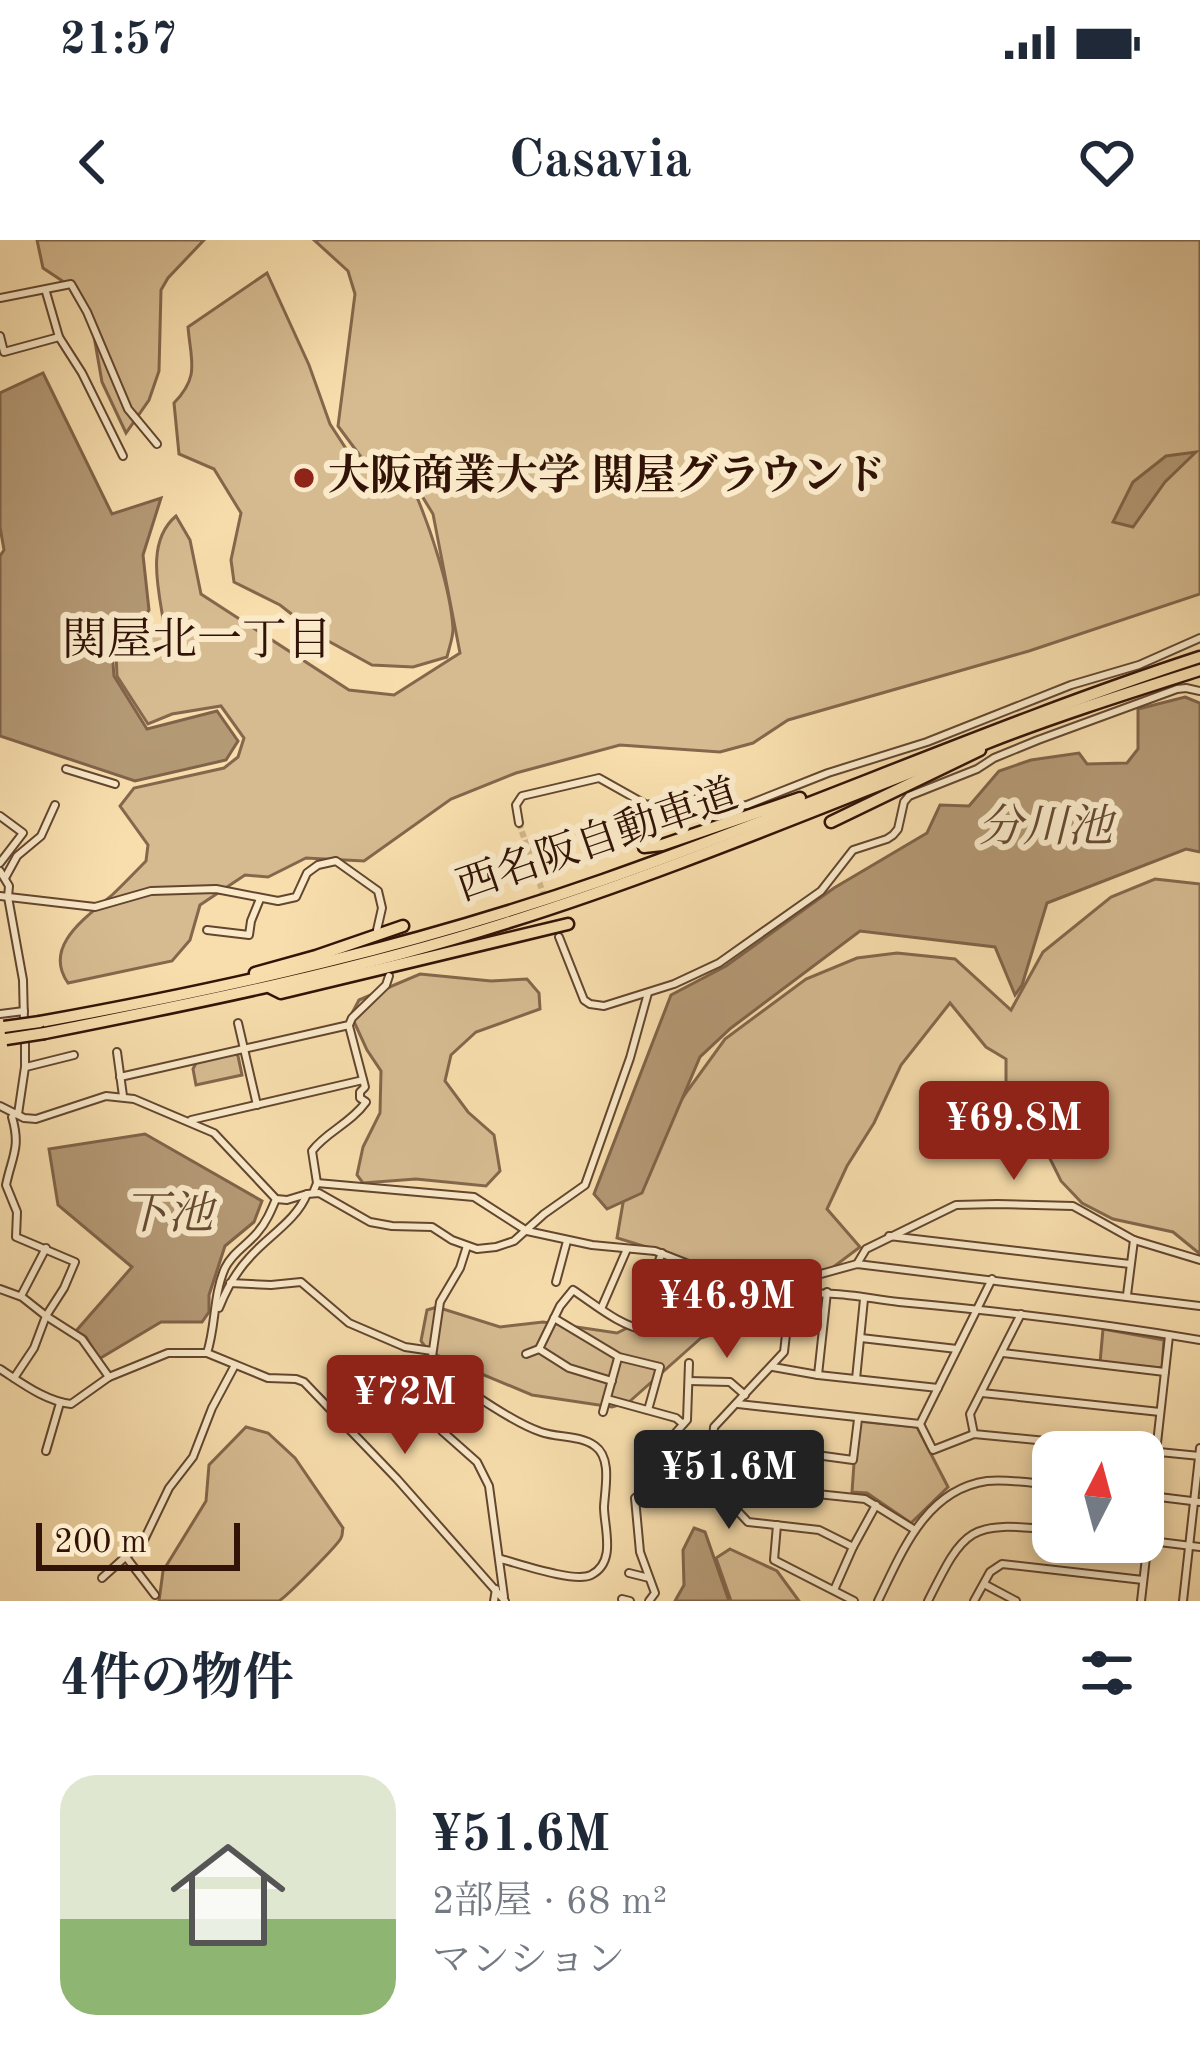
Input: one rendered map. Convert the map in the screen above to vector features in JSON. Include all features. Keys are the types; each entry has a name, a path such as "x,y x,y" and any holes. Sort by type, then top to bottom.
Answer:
{"highway":[{"name":"西名阪自動車道","path":"42,1027 352,958 518,908 669,856 1047,709 1200,657"},
{"name":"西名阪自動車道","path":"2,1029 42,1027 271,988 406,953 541,912 986,743 1200,670"},
{"path":"831,822 978,754 986,743"},
{"path":"644,848 891,764 899,767"},
{"path":"271,988 281,993 568,924"},
{"path":"197,993 201,987 403,926"}],"street":[{"path":"0,298 71,284 128,409 157,444"},
{"path":"46,290 59,337 123,456"},
{"path":"0,336 4,352 59,337"},
{"path":"519,823 516,805 522,796 598,778 647,805 692,790 718,806 747,805 1071,685 1147,663 1200,638"},
{"path":"559,937 584,1000 590,1004 604,1006 648,993 719,963 809,900 830,882 853,850 893,835 909,796 1098,717 1177,689 1200,691"},
{"path":"66,769 115,784"},
{"path":"2,871 41,836 55,805"},
{"path":"0,816 23,833 2,871"},
{"path":"4,896 95,907 151,892 216,890 290,900 308,872 336,861 378,891 382,908 377,930"},
{"path":"2,871 9,886 4,896 23,980 20,1011 25,1067 12,1117 17,1150 6,1185 17,1212 16,1237 75,1262 34,1348 14,1378"},
{"path":"207,930 249,935 261,898"},
{"path":"215,1316 246,1261 292,1219 317,1183 312,1151 320,1140 354,1118 366,1102 360,1098 365,1087 349,1025 386,985 388,976"},
{"path":"0,1106 36,1119 106,1096 123,1096 221,1139 276,1199 310,1193 327,1196 370,1222 432,1227 467,1246 496,1247 527,1232 544,1214 578,1192 590,1176 648,993"},
{"path":"2,1029 20,1011"},
{"path":"238,1023 257,1105"},
{"path":"120,1077 349,1025"},
{"path":"117,1052 123,1096"},
{"path":"25,1067 74,1055"},
{"path":"188,1121 363,1080"},
{"path":"317,1183 474,1197 527,1232 662,1252 694,1267 787,1280 812,1278 857,1264 1200,1306"},
{"path":"207,1353 226,1266 260,1231 276,1199"},
{"path":"857,1264 866,1249 956,1205 997,1204 1073,1206 1134,1240 1200,1260"},
{"path":"889,1236 1130,1264"},
{"path":"556,1282 567,1240"},
{"path":"1126,1295 1134,1240"},
{"path":"0,1369 71,1404 109,1377 168,1353 207,1353 268,1378 296,1379 316,1392 505,1601 489,1486 477,1462 442,1430 428,1406 440,1302 467,1246"},
{"path":"21,1296 46,1248"},
{"path":"602,1309 627,1249"},
{"path":"526,1354 539,1349 573,1290 632,1328 648,1331 654,1313 640,1308 662,1252"},
{"path":"920,1424 992,1279"},
{"path":"230,1283 301,1282 349,1323 405,1347 432,1351"},
{"path":"0,1289 21,1296 82,1339 109,1377"},
{"path":"818,1375 827,1292"},
{"path":"853,1547 819,1530 748,1522 710,1482 715,1426 785,1348 790,1300 827,1292 1200,1340"},
{"path":"856,1379 864,1299"},
{"path":"974,1434 970,1414 1021,1315"},
{"path":"554,1318 619,1357 660,1367 649,1410"},
{"path":"1158,1431 1169,1335"},
{"path":"861,1338 957,1349"},
{"path":"539,1349 569,1368 612,1381"},
{"path":"1003,1353 1165,1372"},
{"path":"603,1412 619,1357"},
{"path":"649,1601 655,1593 640,1552 635,1498 667,1471 671,1438 687,1420 689,1363"},
{"path":"430,1364 522,1424 582,1440 598,1447 605,1459 608,1538 605,1558 594,1573 578,1577 501,1559"},
{"path":"102,1578 144,1540 169,1488 193,1456 235,1365"},
{"path":"772,1367 938,1388"},
{"path":"689,1381 730,1382 745,1395"},
{"path":"982,1393 1160,1412"},
{"path":"607,1400 676,1418 683,1424"},
{"path":"46,1451 60,1402"},
{"path":"736,1403 920,1424"},
{"path":"713,1441 853,1460 858,1419"},
{"path":"920,1424 933,1450 974,1434 1032,1439"},
{"path":"672,1450 712,1456"},
{"path":"1164,1452 1200,1454 1195,1546 1183,1601"},
{"path":"710,1482 865,1498 915,1530"},
{"path":"878,1601 930,1509 984,1482 1032,1483"},
{"path":"1164,1498 1198,1502"},
{"path":"834,1590 876,1505"},
{"path":"776,1525 774,1560 854,1601"},
{"path":"930,1600 958,1545 970,1534 1003,1525 1032,1528"},
{"path":"1164,1542 1195,1546"},
{"path":"126,1557 155,1595"},
{"path":"1141,1601 1144,1563"},
{"path":"974,1601 990,1572 1002,1564 1143,1580"},
{"path":"629,1573 649,1578"},
{"path":"984,1584 1016,1601"},
{"path":"494,1601 496,1589"}],"shaded area":[{"path":"37,240 204,240 161,290 159,371 149,400 126,433 102,382 92,325 67,284 43,268"},
{"path":"314,240 1200,240 1200,594 1029,651 788,720 753,743 720,752 620,745 516,773 451,799 364,861 306,858 268,877 245,875 200,905 190,940 172,961 68,983 60,957 71,934 146,861 148,845 120,806 134,788 224,768 238,757 244,738 221,706 172,714 148,724 117,676 116,653 164,625 157,553 166,527 176,516 190,540 201,594 349,690 394,695 460,653 433,514 414,483 364,461 338,426 355,294 348,271"},
{"name":"大阪商業大学 関屋グラウンド","path":"267,273 330,424 358,467 413,488 448,595 453,629 447,657 413,667 372,665 321,637 280,605 234,582 231,560 241,513 214,469 179,454 174,403 191,376 188,327"},
{"path":"1155,879 1200,884 1200,1254 1173,1232 1113,1219 1082,1203 1061,1181 1024,1106 1006,1088 1006,1059 986,1047 950,1003 901,1065 827,1209 860,1247 764,1319 701,1338 629,1402 612,1407 532,1395 429,1352 421,1341 427,1310 437,1307 500,1327 543,1322 617,1333 671,1306 703,1276 670,1254 617,1238 624,1197 653,1142 725,1039 806,979 857,958 897,953 955,959 1011,1010 1043,952 1111,897"},
{"path":"420,974 491,981 527,979 539,993 540,1009 476,1032 451,1055 445,1081 468,1112 494,1135 500,1171 486,1186 416,1179 363,1183 357,1175 363,1147 380,1113 381,1071 351,1015 359,1000"},
{"path":"235,1053 242,1075 196,1085 193,1069 197,1061"},
{"path":"1103,1329 1164,1340 1162,1368 1100,1363"},
{"path":"857,1421 917,1427 948,1487 911,1523 867,1493 852,1492"},
{"path":"246,1427 268,1433 295,1458 343,1528 342,1537 279,1601 159,1601 163,1571 206,1501 209,1465"},
{"path":"730,1549 777,1571 799,1601 731,1601 716,1558"}],"water":[{"path":"43,373 112,514 161,498 143,555 149,610 126,642 112,650 114,676 147,729 217,711 238,741 226,760 135,781 0,736 0,556 4,550 0,393"},
{"path":"1196,452 1165,482 1133,527 1113,522 1133,482 1166,456"},
{"name":"分川池","path":"1185,697 1200,703 1200,852 1186,849 1047,903 1015,995 995,947 860,931 731,1028 700,1057 642,1193 607,1209 594,1194 671,995 726,966 834,888 927,833 940,805 969,806 999,771 1031,760 1079,753 1087,764 1127,763 1138,749 1138,709"},
{"name":"下池","path":"145,1134 262,1201 254,1222 225,1246 209,1295 209,1312 202,1322 161,1322 99,1359 86,1337 76,1331 132,1267 58,1205 49,1149"},
{"path":"694,1528 705,1532 729,1601 675,1601 684,1585 683,1550"}],"tunnel":[{"path":"519,823 545,899"}],"place":[{"name":"大阪商業大学 関屋グラウンド","path":"304,478"}],"district":[{"name":"関屋北一丁目","path":"197,642"}]}
